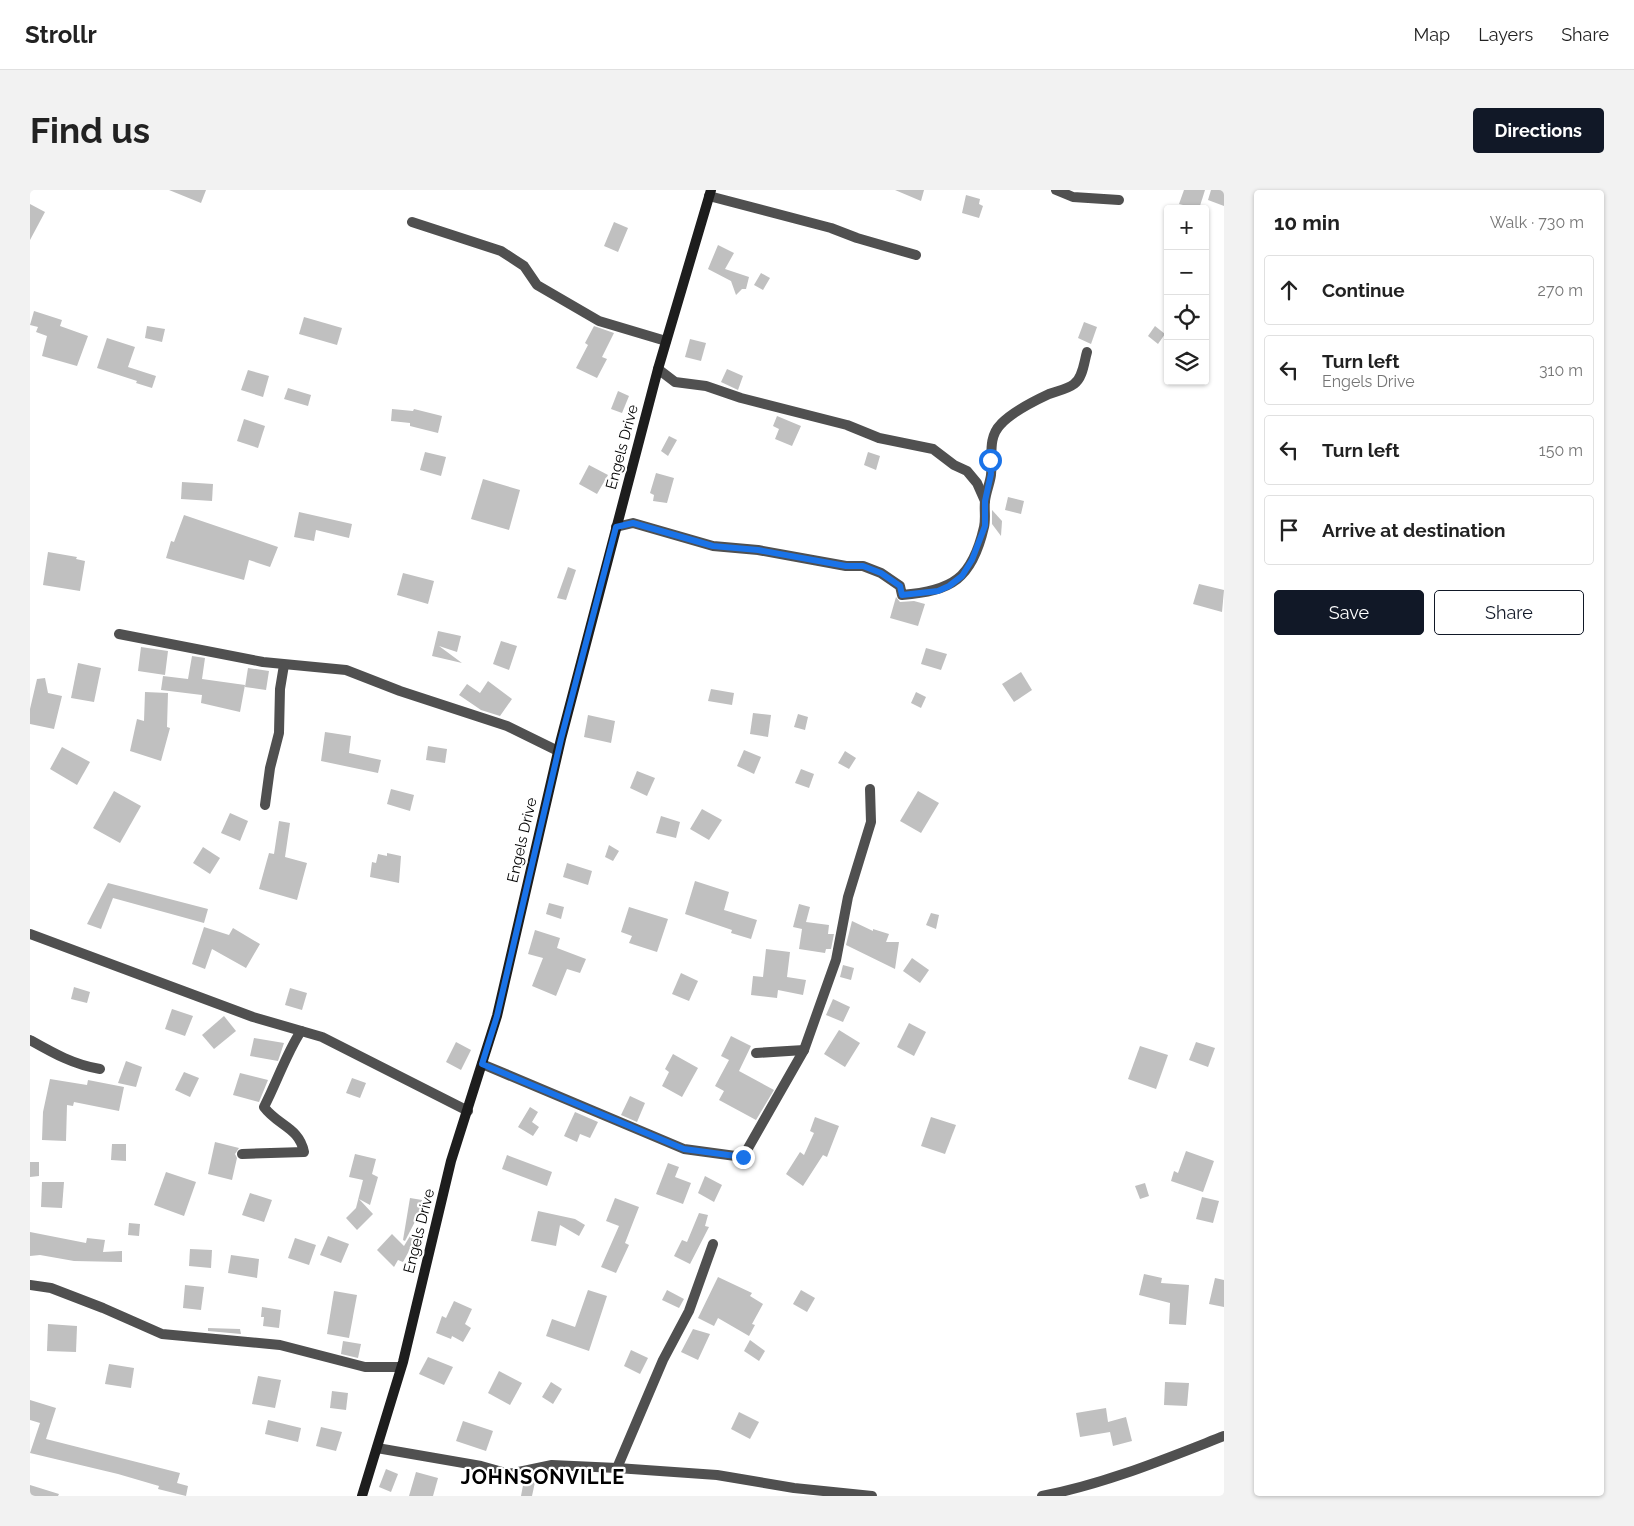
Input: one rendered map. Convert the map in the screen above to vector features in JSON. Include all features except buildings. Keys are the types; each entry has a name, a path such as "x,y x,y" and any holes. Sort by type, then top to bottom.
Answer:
{"street":[{"path":"1056,190 1073,196 1119,200"},
{"path":"710,193 916,255"},
{"name":"Engels Drive","path":"362,1496 401,1367 451,1161 497,1016 558,751 658,370 710,193"},
{"path":"412,222 501,251 524,266 537,285 599,322 666,341"},
{"path":"616,527 633,523 713,546 758,550 837,564 863,566 881,573 900,586 902,595 938,591 962,576 972,560 985,526 985,501 991,474 991,445 994,433 1001,423 1013,415 1047,395 1075,384 1081,374 1087,352"},
{"path":"658,370 675,382 706,386 741,398 847,425 879,438 932,449 954,465 967,470 977,482 985,501"},
{"path":"119,634 284,665 346,670 400,691 507,726 558,751"},
{"path":"265,805 270,768 279,733 280,689 284,665"},
{"path":"482,1064 684,1149 743,1157 804,1050 836,960 848,897 871,822 870,789"},
{"path":"30,934 253,1017 322,1037 468,1111"},
{"path":"242,1154 304,1152 301,1140 289,1128 272,1118 264,1107 286,1063 291,1046 301,1031"},
{"path":"30,1040 56,1056 86,1067 100,1069"},
{"path":"756,1053 804,1050"},
{"path":"617,1468 663,1360 689,1311 713,1244"},
{"path":"30,1285 51,1288 162,1334 280,1345 365,1367 401,1367"},
{"path":"1042,1496 1062,1492 1151,1465 1224,1436"},
{"path":"377,1448 481,1466 509,1474 552,1465 617,1468 717,1475 794,1488 872,1496"}],"district":[{"name":"JOHNSONVILLE","path":"543,1477"}],"route":[{"path":"743,1157 684,1149 482,1064 497,1016 561,739 616,527 633,523 668,532 703,545 758,550 846,566 863,566 881,573 900,586 902,595 938,591 949,586 962,576 972,560 985,526 985,501 991,474 990,460"}]}
